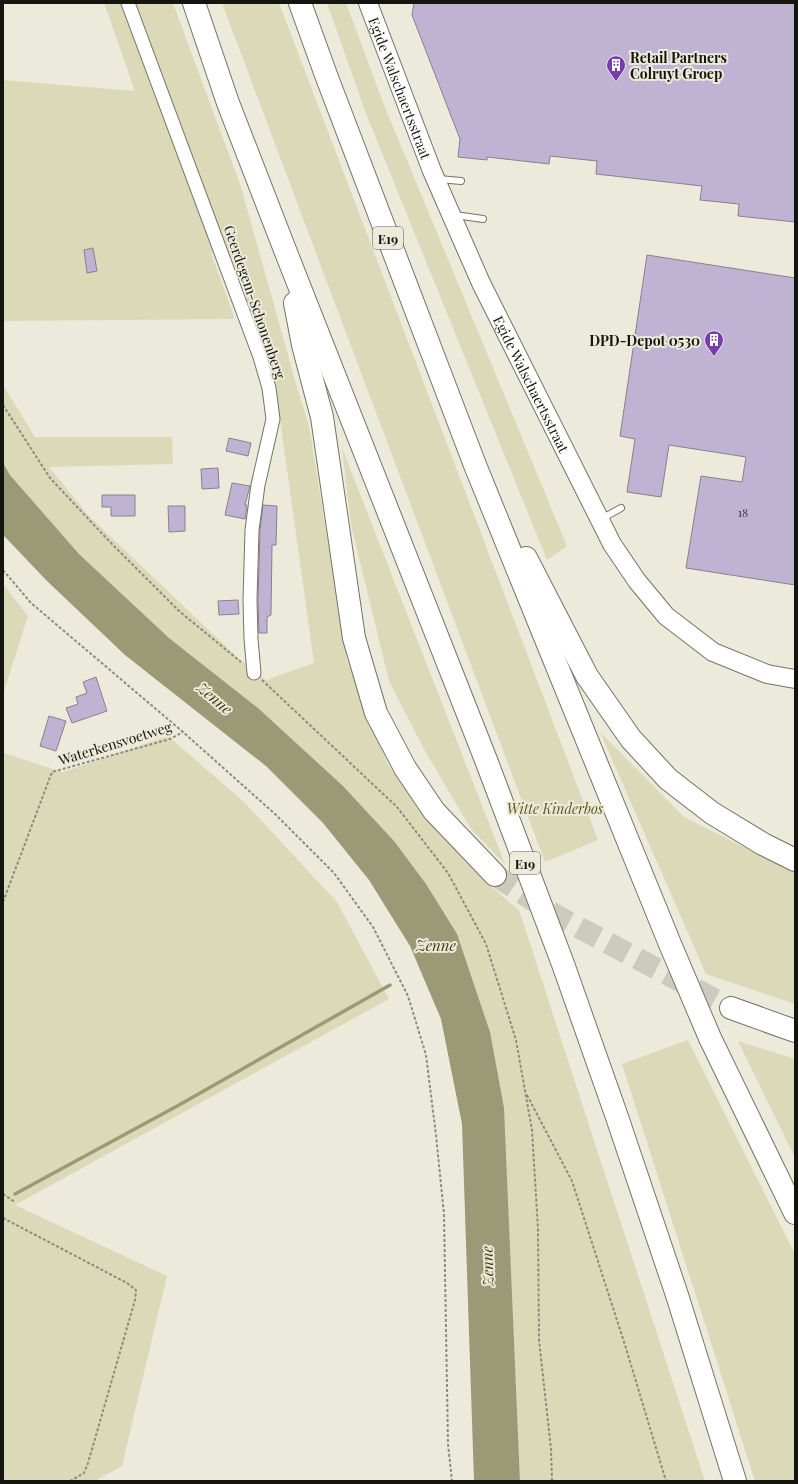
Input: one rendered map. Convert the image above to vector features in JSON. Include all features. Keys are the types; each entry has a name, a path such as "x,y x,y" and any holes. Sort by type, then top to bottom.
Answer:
{"highway":[{"name":"E19","path":"194,3 228,103 486,760 563,964 618,1117 675,1288 735,1481"},
{"name":"E19","path":"300,3 475,465 667,936 710,1038 795,1213"},
{"path":"287,255 303,345 322,417 354,638 376,713 406,768 434,811 495,876"},
{"path":"475,465 534,572 587,676 631,739 668,779 712,813 763,844 795,860"},
{"path":"731,1008 795,1032"}],"main road":[{"name":"Egide Walschaertsstraat","path":"368,3 435,179 485,290 612,544 637,581 666,616 713,652 767,674 795,679"}],"street":[{"name":"Geerdegem-Schonenberg","path":"128,3 260,357 269,388 273,419 258,484 252,530 250,600 254,673"}],"lane":[{"path":"435,179 461,181"},
{"path":"451,214 483,219"},
{"path":"600,519 621,508"}],"path":[{"path":"3,405 50,478 110,542 179,611 254,673 397,807 448,873 486,944 516,1040 532,1130 538,1229 539,1340 551,1449 552,1481"},
{"path":"3,570 31,603 183,732 275,814 334,873 373,927 408,996 426,1055 444,1214 448,1444 452,1481"},
{"name":"Waterkensvoetweg","path":"3,902 52,772 170,739 183,732"},
{"path":"526,1093 572,1181 625,1345 666,1481"},
{"path":"3,1194 15,1202"},
{"path":"3,1218 127,1283 136,1290 135,1300 88,1463 84,1473 70,1481"}],"green space":[{"path":"104,3 173,3 241,187 309,426 347,660 387,763 426,817 490,881 488,884 519,910 705,1481 520,1481 510,1255 394,841 343,786 258,708 169,638 79,554 10,475 3,463 3,385 35,437 172,437 173,464 49,467 89,516 238,658 266,680 314,663 277,398 271,372 232,257 211,253 235,319 3,321 3,80 135,91"},
{"name":"Witte Kinderbos","path":"222,3 279,3 598,840 545,862"},
{"path":"327,3 346,3 384,105 567,546 547,560 365,111"},
{"path":"342,448 505,864 471,829 425,751 389,681 351,525"},
{"path":"3,584 28,616 3,694"},
{"path":"600,732 684,817 795,873 795,1004 706,974"},
{"path":"168,736 244,802 337,902 389,999 15,1205 167,1276 122,1466 95,1481 3,1481 3,753 63,772"},
{"path":"688,1040 795,1254 795,1481 755,1481 622,1064"},
{"path":"738,1041 795,1059 795,1158"}],"water":[{"name":"Zenne","path":"3,463 10,475 79,554 169,638 258,708 343,786 394,841 426,884 457,934 490,1032 504,1108 520,1481 474,1481 462,1124 441,1019 410,946 369,880 323,823 266,766 125,655 47,581 3,535"}],"building":[{"name":"Retail Partners Colruyt Groep","path":"414,3 795,3 795,222 738,216 739,204 700,200 702,186 596,174 597,161 550,156 549,164 487,157 487,160 458,157 460,139 412,15"},
{"path":"93,248 97,271 87,273 84,250"},
{"name":"DPD-Depot 0530","path":"647,255 795,278 795,585 686,568 701,476 742,482 746,457 669,445 661,497 627,492 635,439 620,436"},
{"path":"229,438 251,443 248,456 226,451"},
{"path":"218,468 219,488 202,489 201,469"},
{"path":"232,483 250,486 245,505 247,505 245,519 225,515"},
{"path":"102,495 135,495 135,516 111,516 111,507 102,507"},
{"path":"263,505 277,506 276,545 272,545 271,615 267,617 267,633 259,633 258,600 260,531"},
{"path":"168,506 185,506 185,531 169,532"},
{"path":"238,600 239,614 219,615 218,601"},
{"path":"96,677 107,711 72,723 66,708 78,704 76,697 87,693 83,682"},
{"path":"49,716 66,721 56,751 40,746"}],"waterway":[{"path":"15,1194 179,1105 390,985"}],"tunnel":[{"path":"495,875 557,916 731,1008"}],"place":[{"name":"Retail Partners Colruyt Groep","path":"616,82"},
{"name":"DPD-Depot 0530","path":"714,357"}]}
